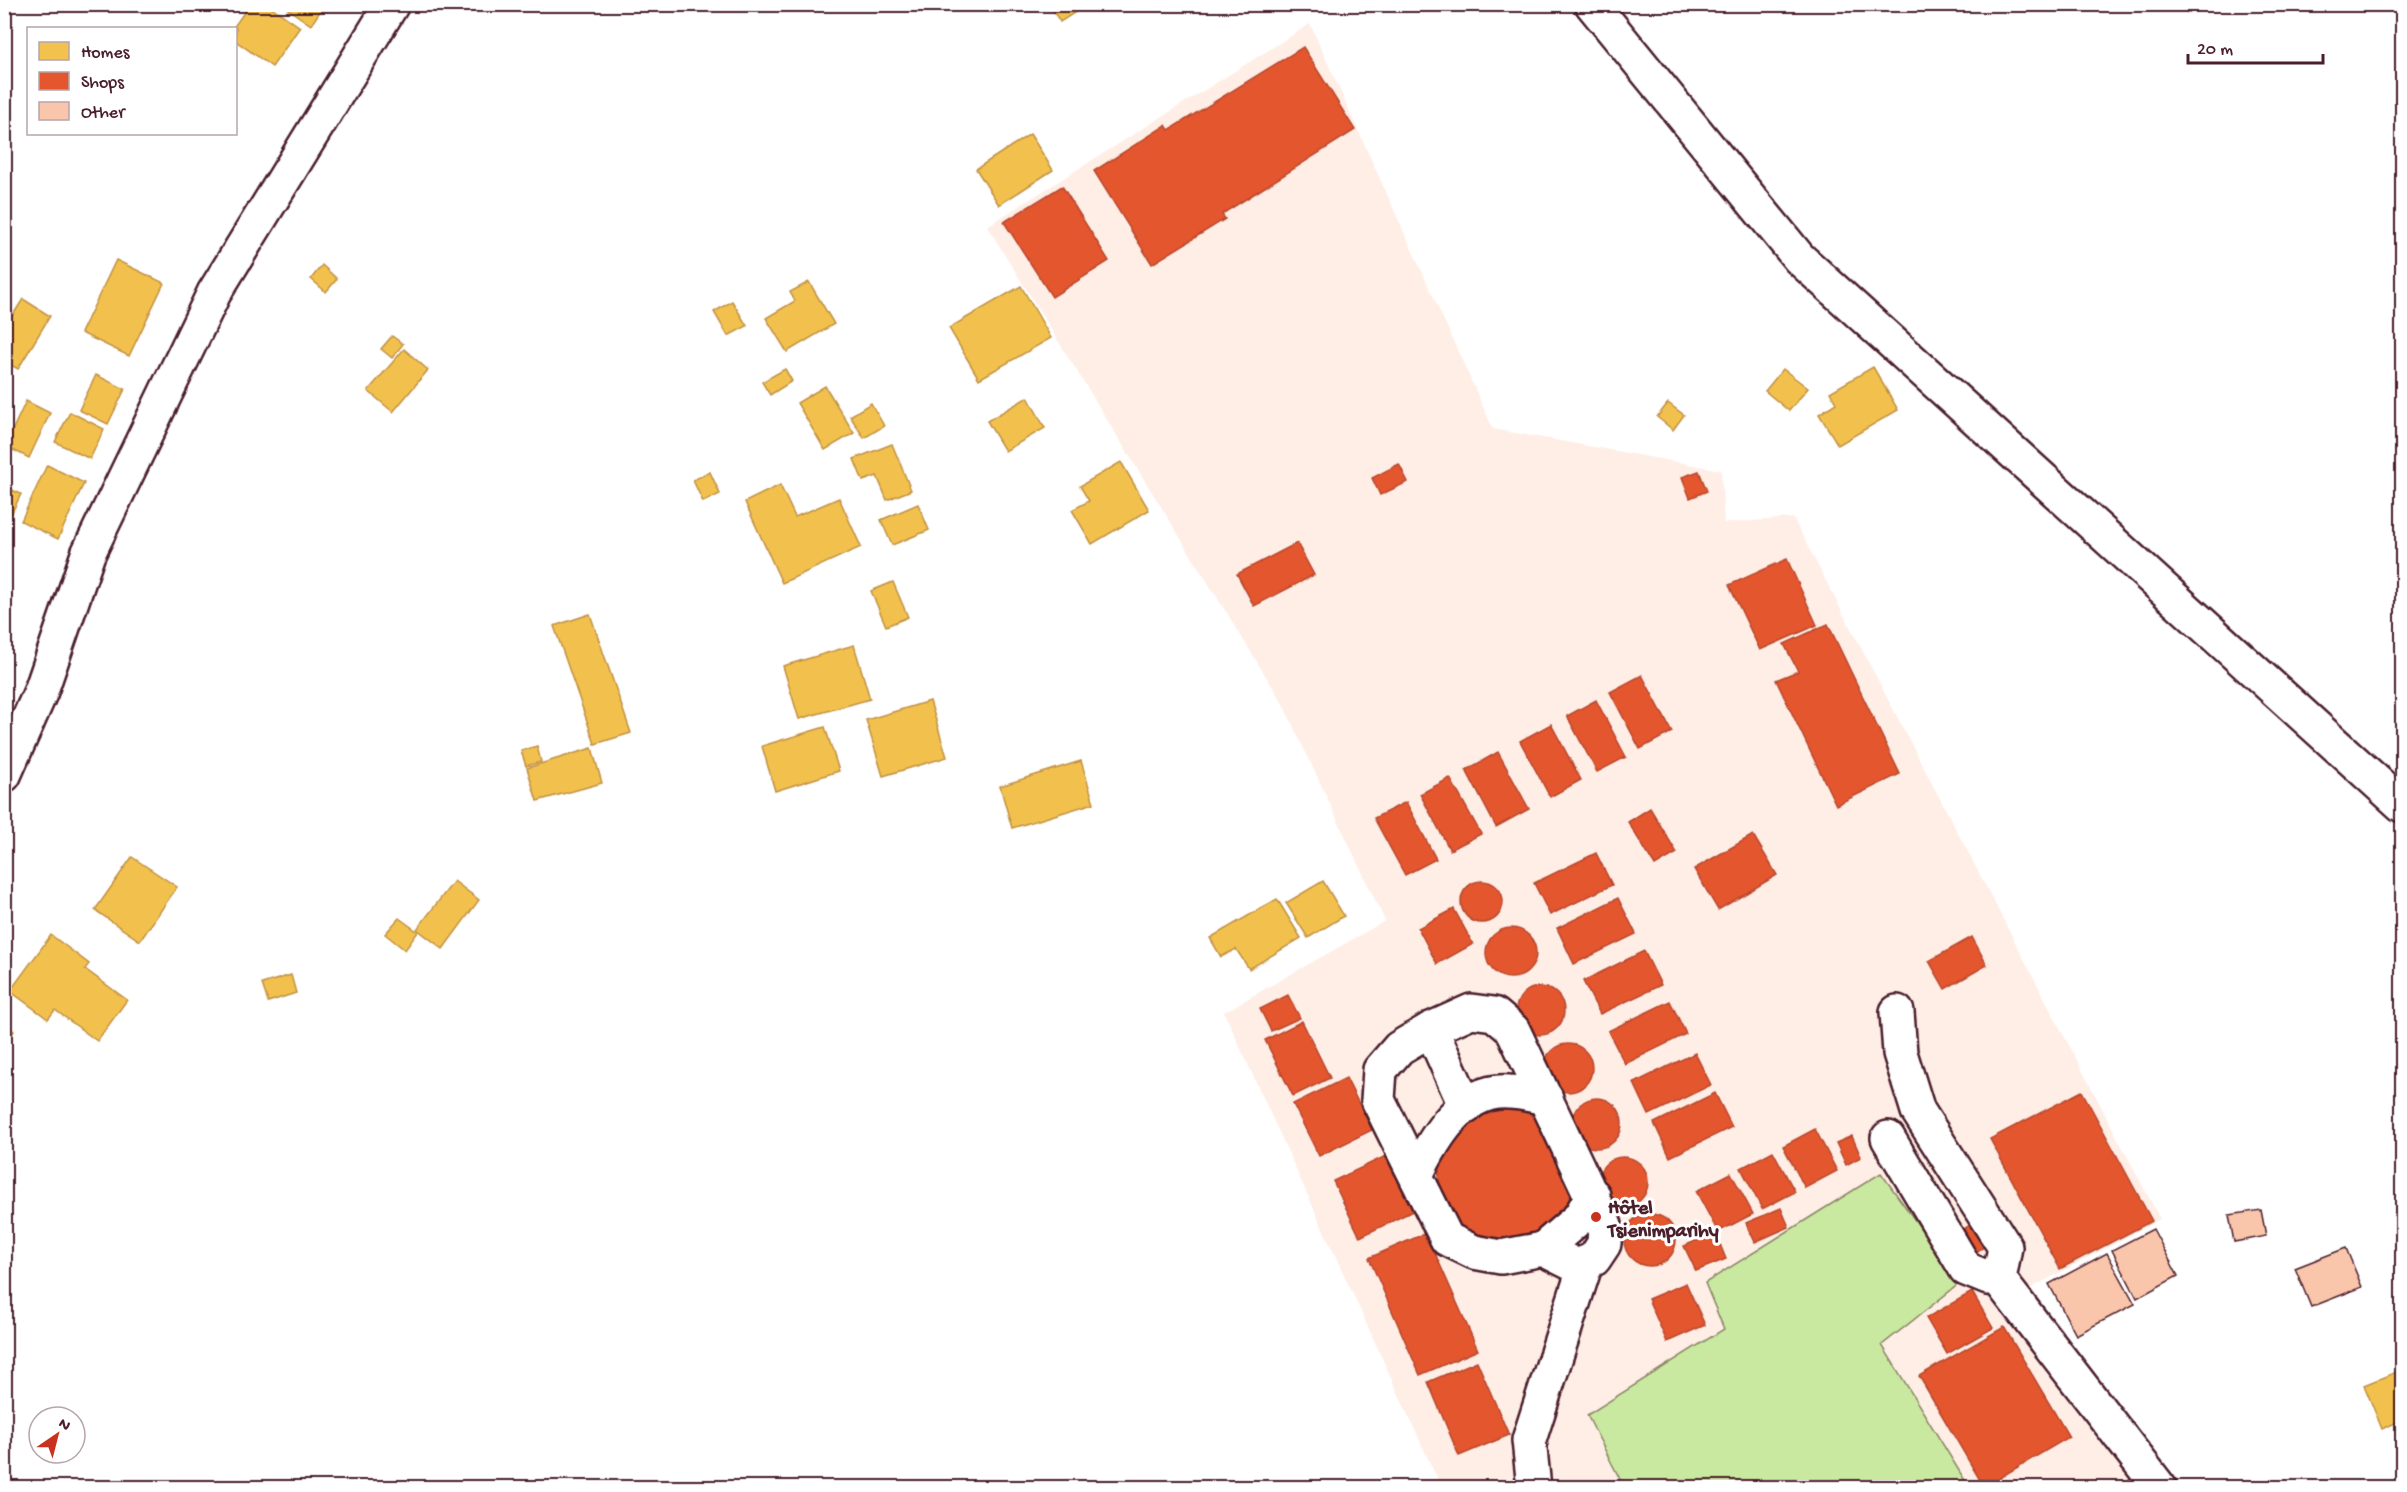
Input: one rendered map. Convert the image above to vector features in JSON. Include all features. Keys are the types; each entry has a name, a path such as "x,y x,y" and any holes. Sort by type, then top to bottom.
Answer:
{"street":[{"path":"4,775 41,691 88,554 214,292 392,4"},
{"path":"1592,4 1799,258 2403,805"},
{"path":"1543,1249 1577,1266 1586,1263 1594,1259 1604,1244 1605,1225 1593,1195 1513,1030 1494,1014 1471,1011 1431,1029 1399,1048 1380,1070 1378,1100 1447,1239 1474,1252 1501,1257 1543,1249 1579,1218 1593,1195"},
{"path":"1888,1138 1966,1269 1988,1278 2001,1269 2004,1247 1918,1111 1900,1053 1897,1012"},
{"path":"1431,1029 1466,1107"},
{"path":"1416,1175 1434,1139 1450,1118 1482,1097 1506,1091 1546,1098"},
{"path":"1534,1488 1529,1440 1586,1263"},
{"path":"1994,1274 2160,1488"}],"shaded area":[{"path":"1310,24 1493,429 1721,470 1724,523 1793,518 2160,1219 2031,1288 2168,1487 1441,1487 1224,1012 1385,921 1282,702 987,226"}],"green space":[{"path":"1881,1173 1960,1283 1882,1345 1969,1487 1624,1487 1587,1415 1724,1329 1705,1283"}],"building: Homes":[{"path":"250,4 267,4 300,27 272,67 237,42 237,27 234,27"},
{"path":"287,4 325,4 311,25 285,7"},
{"path":"1049,4 1088,4 1060,22"},
{"path":"1030,134 1053,170 999,205 976,169"},
{"path":"116,260 164,283 129,356 81,333"},
{"path":"322,265 337,279 326,292 311,279"},
{"path":"809,282 834,324 787,352 766,318 795,301 790,292"},
{"path":"1021,286 1051,338 979,379 949,328"},
{"path":"23,299 50,316 18,369 4,361 4,329"},
{"path":"732,301 747,326 728,336 714,312"},
{"path":"392,336 403,344 392,358 381,349"},
{"path":"404,349 428,370 393,412 368,391"},
{"path":"1873,367 1898,410 1838,445 1819,414 1836,403 1830,392"},
{"path":"785,369 792,381 770,395 762,382"},
{"path":"1783,369 1808,388 1789,411 1765,391"},
{"path":"96,375 125,389 108,424 79,410"},
{"path":"825,386 854,433 825,450 797,403"},
{"path":"1028,397 1045,428 1005,451 987,421"},
{"path":"26,401 50,413 29,458 5,446"},
{"path":"871,403 884,426 864,438 850,416"},
{"path":"1668,403 1684,415 1673,430 1657,417"},
{"path":"70,412 104,429 90,459 55,442"},
{"path":"892,444 911,490 887,500 877,476 863,481 854,459"},
{"path":"1121,462 1149,510 1092,544 1072,510 1089,501 1080,486"},
{"path":"47,465 84,483 58,539 21,521"},
{"path":"710,472 720,494 703,502 693,480"},
{"path":"780,485 795,517 839,498 861,547 782,583 745,502"},
{"path":"4,486 21,494 4,529"},
{"path":"918,504 929,530 892,545 881,520"},
{"path":"893,582 908,617 886,626 871,591"},
{"path":"590,614 631,733 595,744 554,626"},
{"path":"854,645 870,699 799,719 783,666"},
{"path":"930,701 947,757 883,776 866,720"},
{"path":"825,727 839,771 775,791 762,746"},
{"path":"537,746 541,762 526,766 521,751"},
{"path":"592,748 602,783 537,801 527,768"},
{"path":"1081,761 1094,803 1012,828 1000,786"},
{"path":"132,857 177,887 140,941 95,910"},
{"path":"454,881 479,900 443,949 417,929"},
{"path":"1323,881 1344,916 1308,938 1286,903"},
{"path":"1277,899 1301,938 1249,969 1236,949 1221,957 1210,938"},
{"path":"399,918 418,932 405,950 385,934"},
{"path":"51,935 89,964 85,969 127,1000 97,1041 55,1010 48,1019 10,991"},
{"path":"291,975 296,993 268,1002 262,984"},
{"path":"4,1025 14,1031 4,1046"},
{"path":"2401,1370 2402,1420 2382,1429 2364,1385"}],"building: Shops":[{"path":"1303,47 1355,130 1222,214 1225,219 1152,264 1094,171 1166,125 1169,130"},
{"path":"1062,186 1109,261 1052,297 1004,222"},
{"path":"1399,464 1408,482 1380,495 1372,478"},
{"path":"1699,471 1707,491 1690,498 1682,477"},
{"path":"1297,543 1314,575 1254,606 1237,574"},
{"path":"1787,559 1817,625 1760,650 1729,585"},
{"path":"1828,624 1900,774 1836,805 1776,680 1798,671 1784,644"},
{"path":"1642,675 1672,732 1640,749 1610,692"},
{"path":"1596,700 1626,757 1597,772 1567,716"},
{"path":"1551,724 1581,780 1550,797 1520,741"},
{"path":"1498,752 1529,809 1496,827 1466,770"},
{"path":"1450,778 1481,834 1450,850 1420,794"},
{"path":"1406,802 1436,859 1405,875 1374,818"},
{"path":"1650,808 1677,853 1655,866 1628,822"},
{"path":"1753,835 1777,875 1718,910 1694,869"},
{"path":"1596,853 1612,885 1550,915 1534,883"},
{"path":"1482,881 1490,882 1497,887 1502,894 1502,910 1497,917 1490,922 1482,923 1474,922 1467,917 1462,910 1461,902 1462,894 1467,887 1474,882"},
{"path":"1618,898 1636,934 1574,964 1557,928"},
{"path":"1454,909 1473,944 1437,964 1418,928"},
{"path":"1511,928 1529,935 1536,953 1529,971 1511,978 1493,971 1486,953 1493,935"},
{"path":"1972,937 1987,965 1945,989 1929,961"},
{"path":"1644,951 1661,985 1600,1014 1583,981"},
{"path":"1540,987 1557,994 1564,1011 1557,1028 1540,1035 1523,1028 1516,1011 1523,994"},
{"path":"1288,995 1300,1018 1271,1031 1260,1009"},
{"path":"1670,1001 1686,1034 1625,1064 1608,1031"},
{"path":"1302,1021 1330,1078 1293,1096 1265,1040"},
{"path":"1563,1044 1573,1044 1585,1051 1592,1063 1592,1073 1585,1085 1573,1092 1563,1092 1548,1081 1544,1073 1544,1063 1555,1048"},
{"path":"1695,1053 1711,1085 1649,1115 1634,1083"},
{"path":"1346,1078 1372,1130 1319,1156 1293,1104"},
{"path":"2082,1091 2152,1221 2060,1269 1990,1139"},
{"path":"1715,1093 1732,1127 1670,1157 1654,1123"},
{"path":"1597,1098 1615,1105 1622,1123 1615,1141 1597,1148 1579,1141 1572,1123 1579,1105"},
{"path":"1541,1106 1579,1203 1548,1237 1504,1246 1482,1240 1462,1228 1448,1209 1440,1188 1438,1165 1474,1110"},
{"path":"1815,1129 1837,1171 1805,1188 1783,1146"},
{"path":"1852,1136 1861,1157 1846,1165 1836,1143"},
{"path":"1773,1151 1795,1192 1762,1209 1741,1168"},
{"path":"1388,1155 1415,1210 1360,1237 1333,1181"},
{"path":"1623,1157 1641,1164 1648,1182 1641,1200 1623,1207 1605,1200 1598,1182 1605,1164"},
{"path":"1731,1173 1753,1214 1718,1232 1696,1191"},
{"path":"1781,1208 1789,1227 1755,1242 1746,1223"},
{"path":"1645,1214 1655,1214 1669,1221 1676,1240 1669,1259 1655,1266 1645,1266 1635,1262 1628,1255 1624,1245 1624,1235 1628,1225 1635,1218"},
{"path":"1974,1222 1989,1244 1971,1255 1957,1234"},
{"path":"1715,1232 1726,1259 1696,1271 1684,1246"},
{"path":"1426,1233 1478,1350 1420,1375 1369,1258"},
{"path":"1686,1283 1705,1325 1667,1342 1648,1299"},
{"path":"1972,1292 1993,1328 1947,1354 1926,1318"},
{"path":"2004,1327 2069,1437 1984,1487 1919,1376"},
{"path":"1477,1361 1509,1435 1459,1456 1428,1382"}],"building: Other":[{"path":"2261,1210 2266,1236 2234,1242 2229,1215"},
{"path":"2153,1229 2178,1276 2137,1298 2112,1250"},
{"path":"2346,1248 2362,1287 2311,1307 2295,1268"},
{"path":"2107,1253 2135,1304 2076,1335 2049,1284"}],"place":[{"name":"Hôtel Tsienimparihy","path":"1596,1217"}]}
